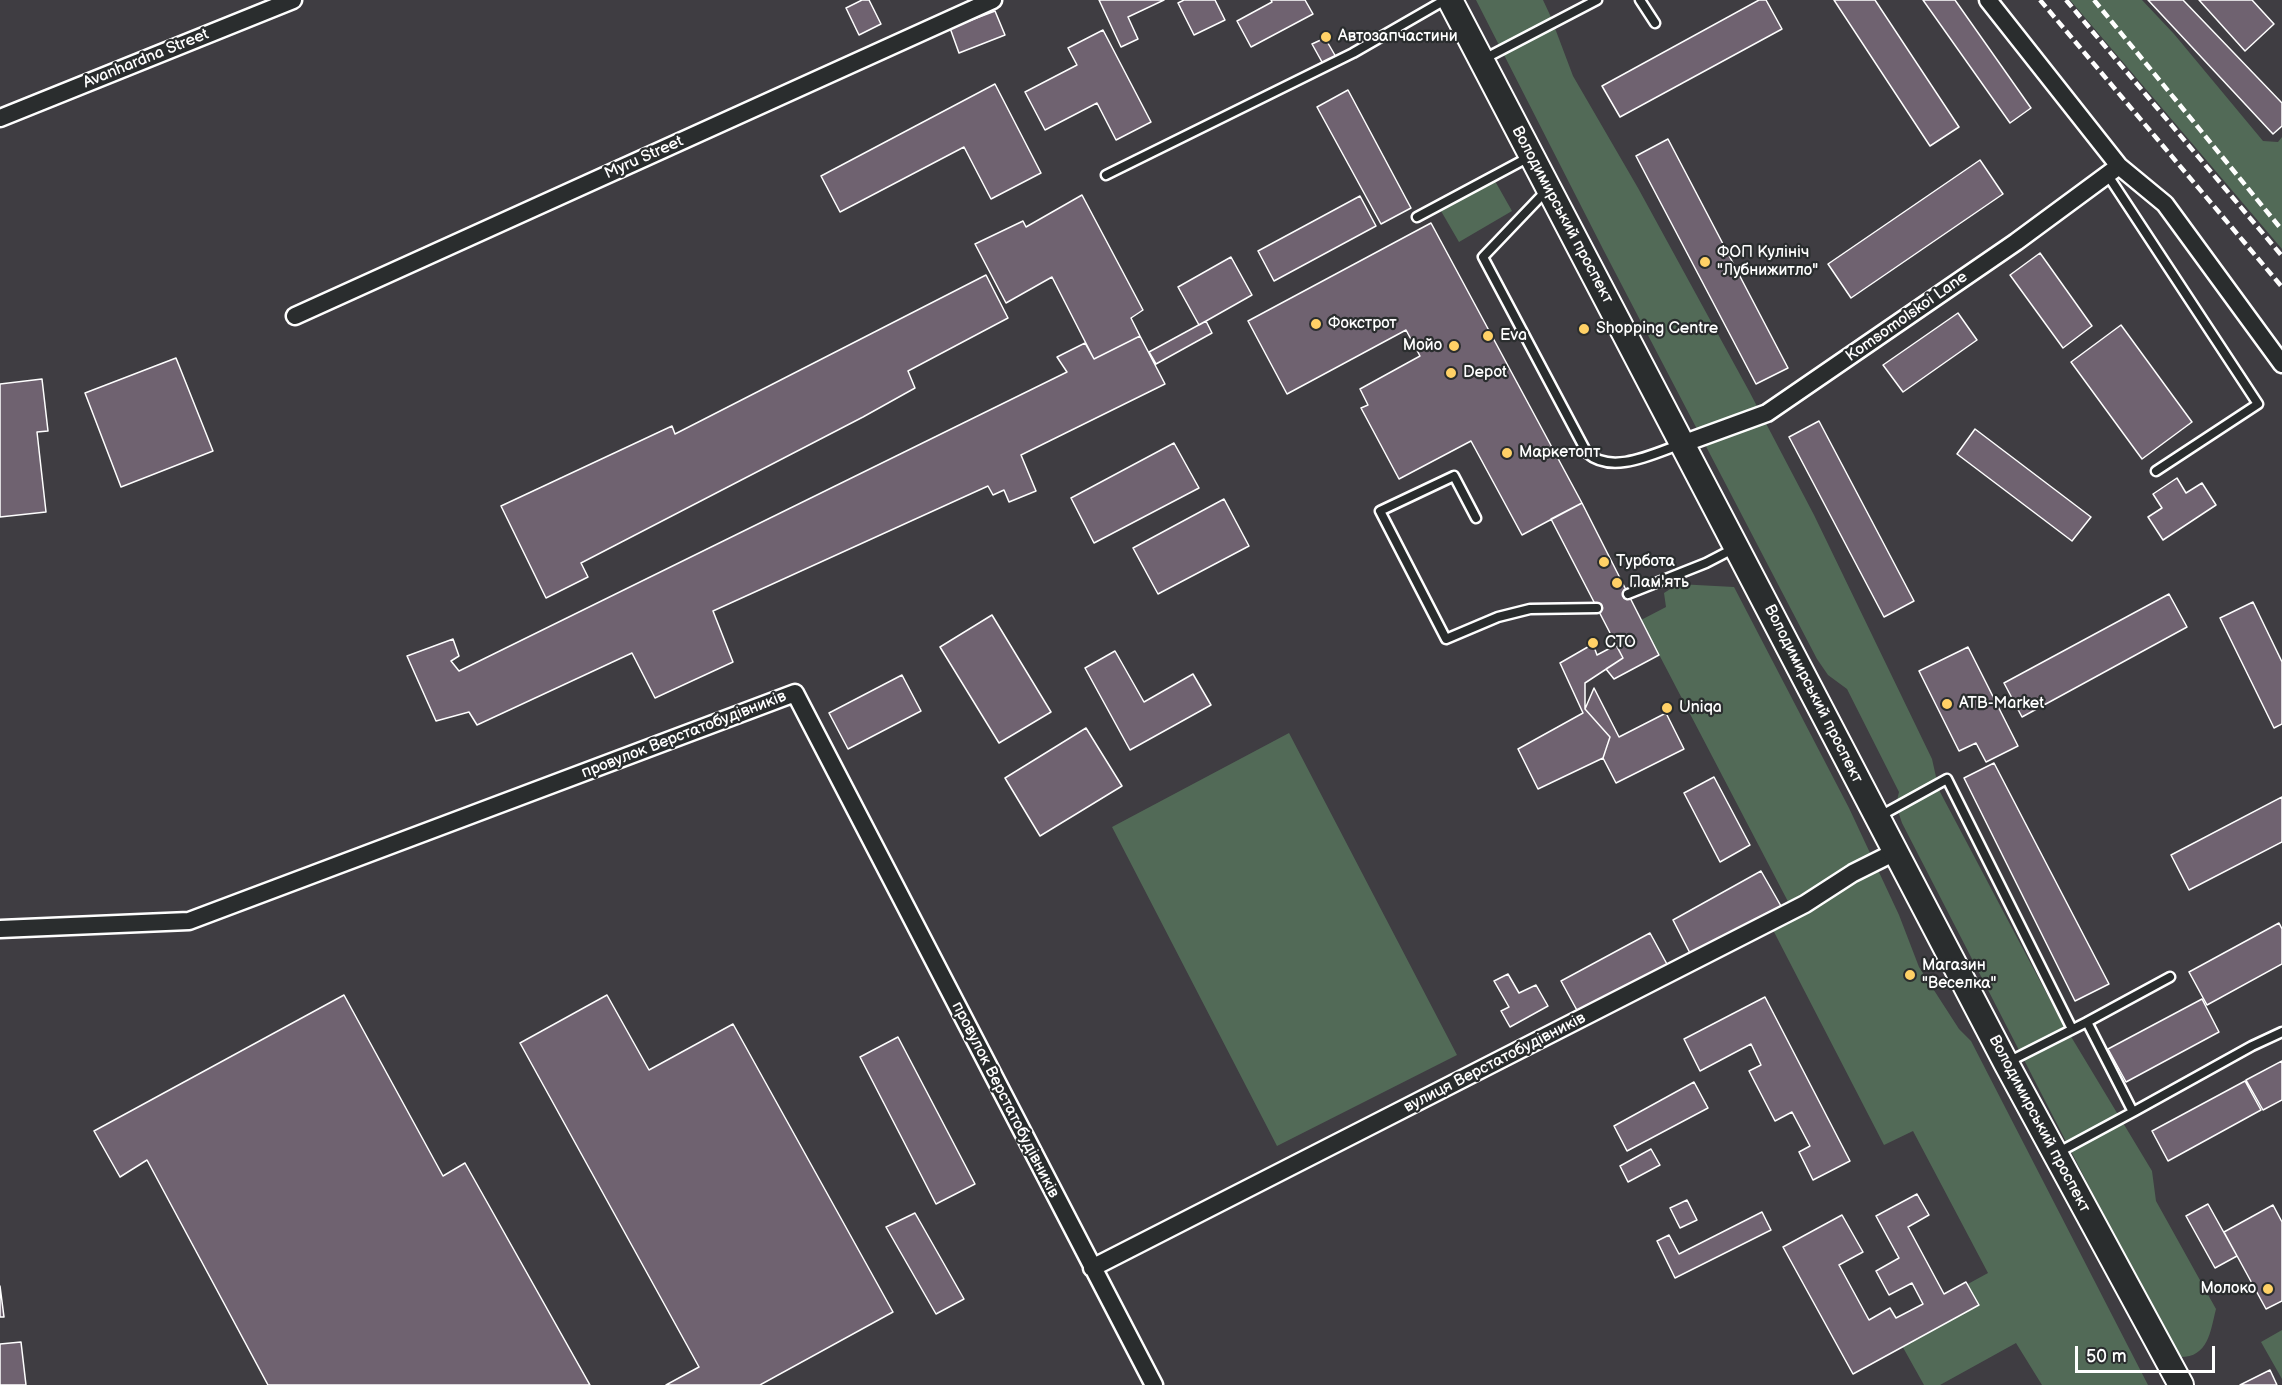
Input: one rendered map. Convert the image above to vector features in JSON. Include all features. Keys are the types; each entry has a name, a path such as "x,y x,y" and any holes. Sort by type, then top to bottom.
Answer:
{"main road":[{"name":"Володимирський проспект","path":"1447,0 1482,60 2006,1064 2181,1385"}],"street":[{"name":"Avanhardna Street","path":"0,118 292,0"},
{"name":"Myru Street","path":"295,316 993,0"},
{"path":"1988,0 2113,170 2165,204 2282,364"},
{"name":"Komsomolskoi Lane","path":"1682,444 1767,413 2016,242 2113,170"},
{"name":"провулок Верстатобудівників","path":"0,930 189,921 795,693 1154,1385"},
{"name":"вулиця Верстатобудівників","path":"1092,1268 1805,904 1854,873 1895,852"}],"lane":[{"path":"1106,175 1353,53 1447,0"},
{"path":"1482,60 1597,0"},
{"path":"1640,0 1655,23"},
{"path":"1417,217 1531,156"},
{"path":"2113,170 2258,404 2156,471"},
{"path":"1548,189 1483,257 1488,268 1587,453 1603,463 1614,462 1649,457 1682,444"},
{"path":"1476,518 1454,476 1380,512 1446,639 1498,617 1530,609 1597,608"},
{"path":"1628,594 1706,563 1736,548"},
{"path":"1877,817 1947,779 2072,1029"},
{"path":"2006,1064 2170,977"},
{"path":"2087,1022 2133,1112"},
{"path":"2054,1154 2252,1046 2282,1032"}],"green space":[{"path":"1476,0 1543,0 1573,76 1638,188 1814,515 1932,759 1939,790 2058,1015 2152,1171 2156,1201 2216,1309 2206,1343 2195,1354 2177,1357 1902,823 1896,805 1899,792 1847,689 1828,675 1817,659"},
{"path":"2070,0 2142,0 2174,34 2263,141 2278,142 2282,137 2282,249"},
{"path":"1495,181 1512,211 1459,242 1441,211"},
{"path":"1678,584 1734,587 1849,808 1899,915 1919,967 1959,1029 1971,1041 2148,1385 2042,1385 2016,1343 1940,1385 1924,1385 1891,1326 1988,1273 1913,1131 1884,1145 1772,928 1795,915 1641,620 1666,607 1664,593"},
{"path":"1289,733 1457,1055 1277,1146 1112,827"},
{"path":"2282,1330 2282,1379 2261,1342"}],"building":[{"path":"862,0 869,0 881,24 859,35 846,8"},
{"path":"1099,0 1164,0 1128,17 1138,39 1121,47"},
{"path":"1184,0 1215,0 1225,20 1194,35 1178,3"},
{"path":"1271,0 1305,0 1313,14 1251,47 1237,21 1272,2"},
{"path":"1759,0 1766,0 1782,29 1620,117 1602,86"},
{"path":"1834,0 1875,0 1959,127 1930,146"},
{"path":"1923,0 1955,0 2031,108 2010,123"},
{"path":"2148,0 2183,0 2282,103 2282,126 2273,134"},
{"path":"2199,0 2252,0 2274,24 2245,51"},
{"path":"995,11 1005,35 959,53 950,28"},
{"path":"1103,30 1151,122 1116,140 1097,103 1045,130 1025,92 1077,65 1068,48"},
{"path":"1325,38 1340,64 1327,71 1312,44"},
{"path":"995,84 1041,173 991,199 964,147 840,212 821,176"},
{"path":"1348,90 1411,208 1381,224 1317,107"},
{"path":"1668,139 1788,368 1756,384 1636,156"},
{"path":"1980,160 2003,194 1851,298 1828,264"},
{"path":"1082,195 1143,310 1131,318 1140,336 1094,359 1052,277 1006,303 975,244 1023,221 1026,227"},
{"path":"1360,196 1376,226 1274,281 1258,251"},
{"name":"Depot","path":"1431,223 1582,503 1522,535 1471,441 1399,479 1361,408 1368,405 1360,389 1420,356 1406,330 1287,394 1248,321"},
{"path":"2040,253 2092,326 2063,348 2010,275"},
{"path":"1231,257 1252,295 1199,325 1178,287"},
{"path":"986,275 1008,318 908,371 915,388 581,563 588,577 546,598 501,506 672,426 675,434"},
{"path":"1958,313 1977,340 1903,392 1883,365"},
{"path":"1206,321 1212,333 1156,364 1149,352"},
{"path":"2121,325 2192,422 2142,459 2071,362"},
{"path":"1140,336 1165,384 1021,455 1036,491 1009,502 1004,490 993,495 988,486 713,611 733,662 655,698 632,653 477,725 469,712 436,721 407,656 453,639 459,656 451,661 459,671 1067,372 1057,357 1085,343 1094,359"},
{"path":"176,358 213,451 121,487 85,393"},
{"path":"42,379 48,431 37,432 46,512 0,517 0,384"},
{"path":"1819,421 1914,601 1884,617 1789,437"},
{"path":"1975,429 2091,517 2072,541 1957,454"},
{"path":"1174,443 1199,488 1094,543 1071,498"},
{"path":"2177,478 2186,493 2202,483 2216,505 2163,540 2148,517 2162,508 2153,494"},
{"path":"1224,499 1249,546 1158,594 1133,548"},
{"path":"1582,503 1659,655 1614,679 1606,669 1623,658 1551,519"},
{"path":"2169,594 2187,627 2022,717 2004,683"},
{"path":"2253,602 2282,662 2282,724 2274,728 2220,618"},
{"path":"992,615 1051,712 999,743 940,647"},
{"path":"1593,644 1597,655 1616,645 1623,658 1585,683 1585,709 1610,737 1603,758 1538,789 1518,749 1583,713 1560,663"},
{"path":"1968,647 2018,746 1986,762 1976,743 1959,751 1919,671"},
{"path":"1115,651 1144,702 1193,674 1211,705 1130,750 1085,668"},
{"path":"902,675 921,711 848,749 829,713"},
{"path":"1594,688 1619,737 1666,713 1684,749 1616,783 1603,758 1610,737 1585,709"},
{"path":"1086,728 1122,786 1040,836 1005,778"},
{"path":"1994,763 2109,984 2075,1001 1964,778"},
{"path":"1714,777 1750,845 1720,862 1684,793"},
{"path":"2282,797 2282,842 2189,890 2171,855"},
{"path":"1761,871 1781,906 1692,957 1673,920"},
{"path":"2279,923 2282,929 2282,964 2207,1005 2189,972"},
{"path":"1650,933 1668,966 1579,1014 1561,981"},
{"path":"1508,974 1519,993 1536,985 1548,1006 1510,1027 1501,1011 1509,1007 1494,981"},
{"path":"344,995 443,1176 465,1163 590,1385 268,1385 147,1160 120,1177 94,1131"},
{"path":"607,995 649,1070 733,1024 893,1312 760,1385 666,1385 699,1367 520,1043"},
{"path":"1765,997 1850,1161 1813,1180 1799,1152 1810,1146 1792,1112 1775,1121 1749,1071 1761,1065 1751,1044 1700,1071 1684,1039"},
{"path":"2202,999 2219,1032 2126,1082 2108,1049"},
{"path":"898,1037 975,1184 936,1204 860,1057"},
{"path":"2282,1061 2282,1100 2263,1110 2246,1080"},
{"path":"2245,1081 2261,1110 2168,1161 2152,1131"},
{"path":"1694,1082 1708,1108 1627,1151 1614,1126"},
{"path":"1651,1149 1660,1165 1628,1182 1620,1166"},
{"path":"1917,1194 1929,1215 1908,1227 1944,1294 1966,1282 1979,1305 1853,1374 1783,1247 1842,1215 1863,1252 1839,1265 1869,1320 1890,1308 1896,1318 1923,1304 1912,1283 1889,1295 1876,1271 1899,1258 1876,1216"},
{"path":"1687,1200 1697,1220 1680,1228 1670,1208"},
{"path":"2208,1204 2237,1256 2215,1268 2186,1216"},
{"path":"2273,1205 2282,1222 2282,1301 2266,1309 2224,1232"},
{"path":"1762,1212 1771,1230 1675,1278 1657,1241 1669,1235 1679,1254"},
{"path":"915,1213 964,1299 936,1314 886,1227"},
{"path":"0,1286 4,1317 0,1317"},
{"path":"21,1342 26,1385 0,1385 0,1344"},
{"path":"2270,1370 2277,1385 2240,1385"}],"railway":[{"path":"2040,0 2282,287"},
{"path":"2066,0 2282,256"},
{"path":"2094,0 2282,230"}],"place":[{"name":"Автозапчастини","path":"1326,37"},
{"name":"ФОП Кулініч \"Лубнижитло\"","path":"1705,262"},
{"name":"Фокстрот","path":"1316,324"},
{"name":"Shopping Centre","path":"1584,329"},
{"name":"Eva","path":"1488,336"},
{"name":"Мойо","path":"1454,346"},
{"name":"Depot","path":"1451,373"},
{"name":"Маркетопт","path":"1507,453"},
{"name":"Турбота","path":"1604,562"},
{"name":"Пам'ять","path":"1617,583"},
{"name":"СТО","path":"1593,643"},
{"name":"ATB-Market","path":"1947,704"},
{"name":"Uniqa","path":"1667,708"},
{"name":"Магазин \"Веселка\"","path":"1910,975"},
{"name":"Молоко","path":"2268,1289"}]}
